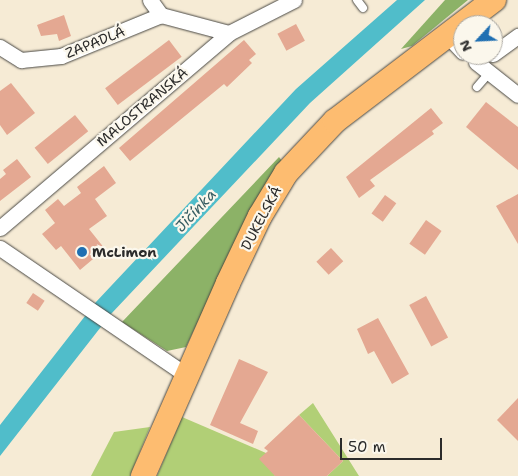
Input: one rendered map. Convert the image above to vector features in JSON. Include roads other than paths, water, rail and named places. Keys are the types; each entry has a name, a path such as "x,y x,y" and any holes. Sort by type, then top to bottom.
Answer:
{"main road":[{"name":"DUKELSKÁ","path":"479,15 494,0"},
{"name":"DUKELSKÁ","path":"143,476 186,375 260,216 286,173 335,121 453,38"}],"street":[{"path":"150,0 160,15 229,33"},
{"name":"MALOSTRANSKÁ","path":"0,228 229,33 294,0"},
{"name":"ZAPADLÁ","path":"0,48 21,60 61,56 160,15"},
{"path":"503,46 518,36"},
{"path":"481,65 518,95"},
{"path":"490,72 491,65"},
{"path":"0,248 186,375"}],"lane":[{"path":"357,0 363,8"},
{"path":"477,87 490,72"}],"water":[{"name":"Jičínka","path":"397,0 425,0 310,103 111,314 0,456 0,425 96,302 296,89"}],"place":[{"name":"McLimon","path":"82,252"}]}
